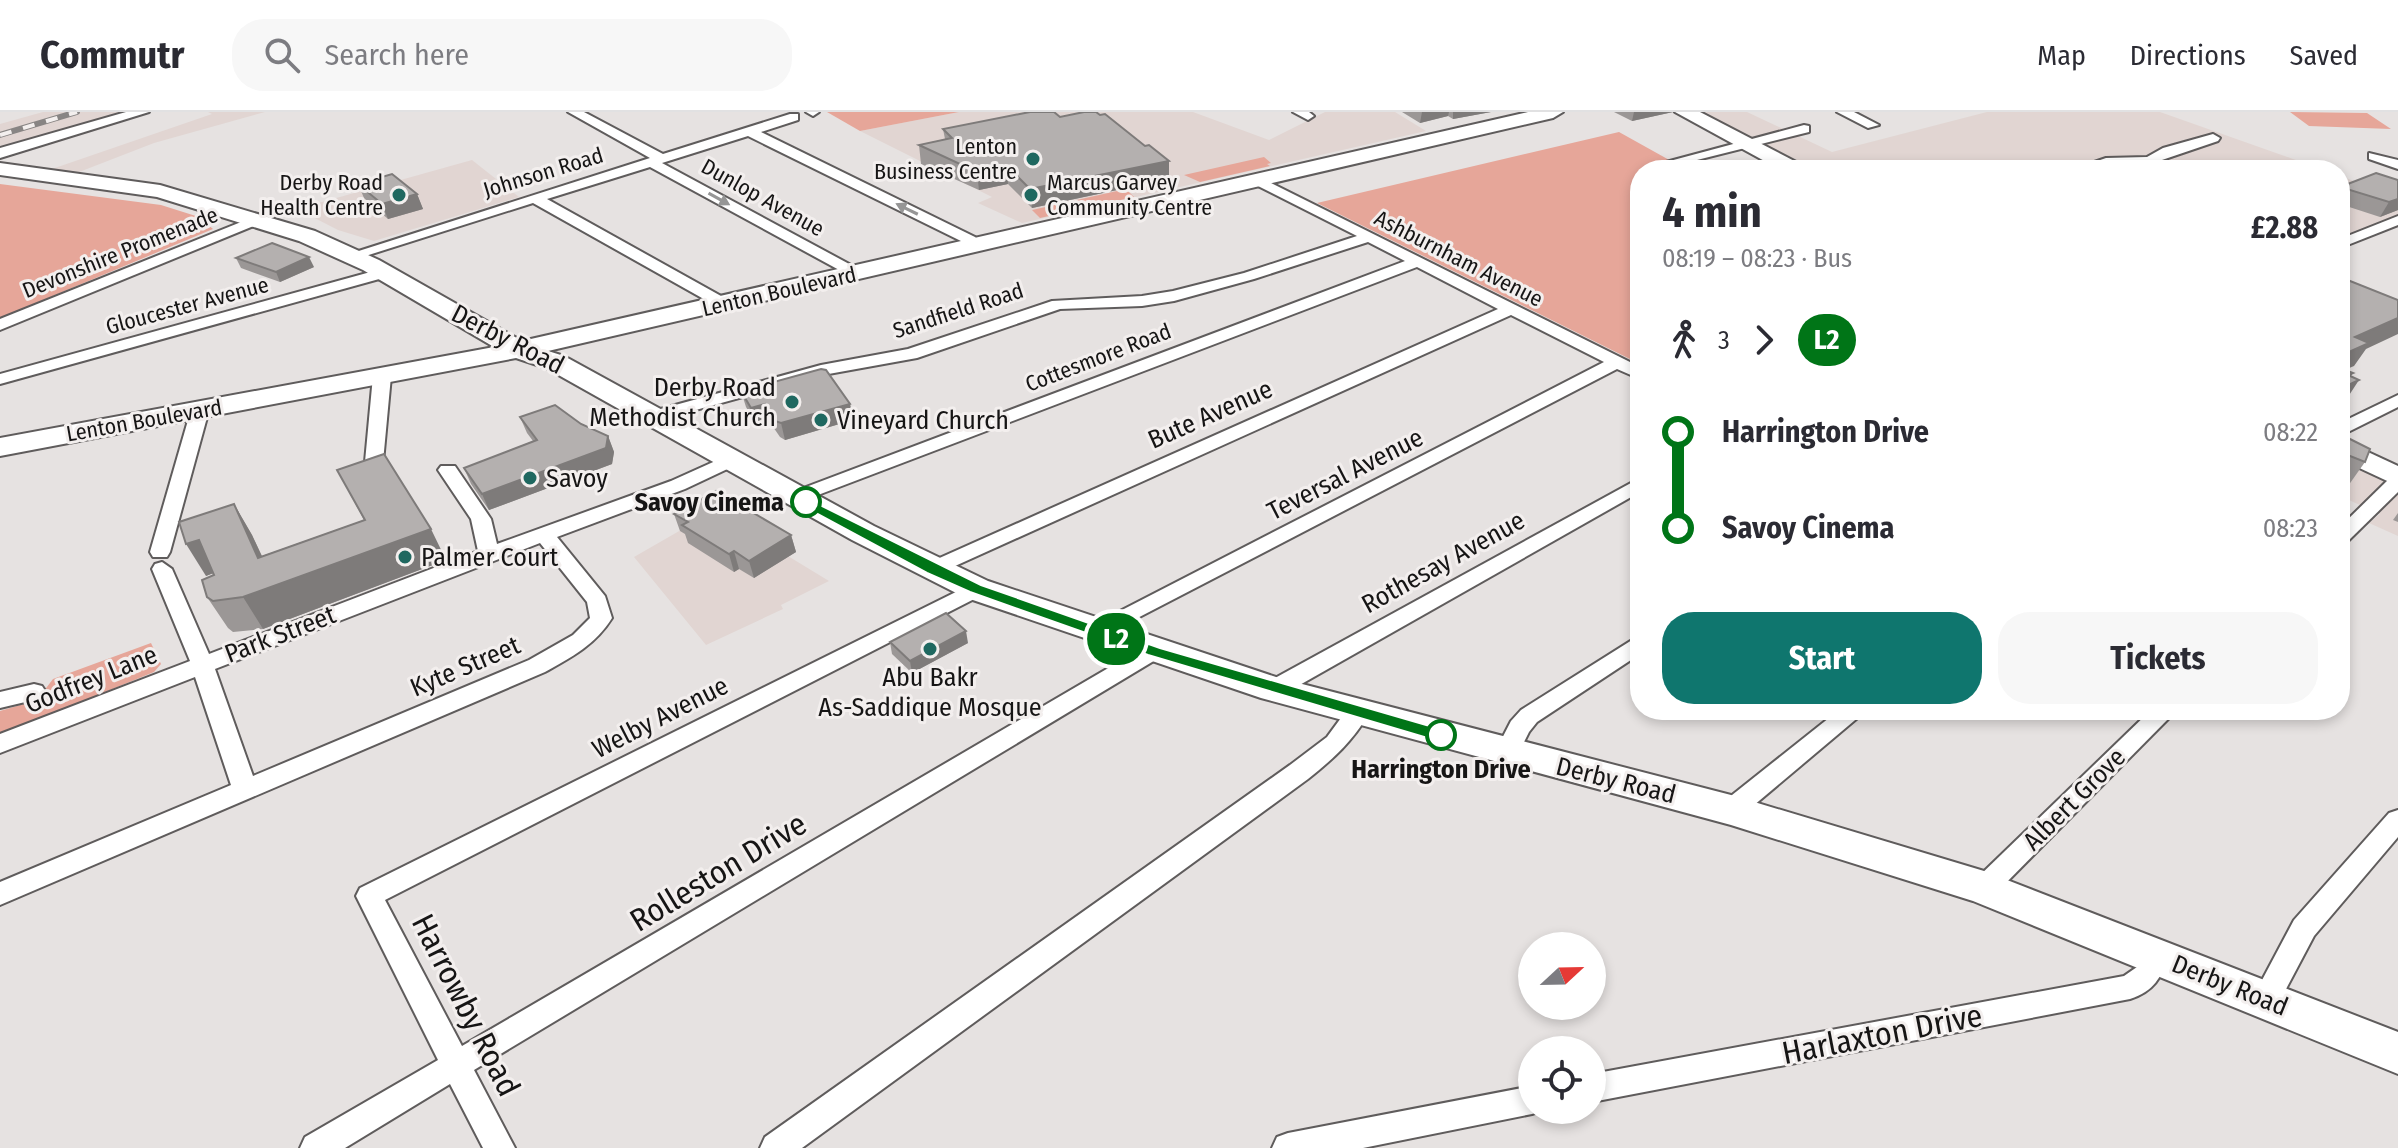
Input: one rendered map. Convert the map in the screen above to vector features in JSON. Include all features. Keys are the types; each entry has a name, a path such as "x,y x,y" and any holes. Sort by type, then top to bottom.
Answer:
{"main road":[{"name":"Lenton Boulevard","path":"2,450 518,350 1553,112"},
{"path":"1685,112 1777,160"},
{"name":"Derby Road","path":"0,169 160,191 307,236 385,273 518,350 555,362 797,497 976,589 1154,651 1357,713 1997,876 2155,955 2398,1053"},
{"path":"2350,453 2398,479"}],"street":[{"path":"0,153 142,112"},
{"name":"Dunlop Avenue","path":"574,112 846,268 851,275"},
{"path":"1843,112 1873,125"},
{"name":"Johnson Road","path":"351,256 794,117"},
{"path":"1681,160 1804,129"},
{"path":"749,131 970,240 976,246"},
{"path":"2112,160 2151,160 2168,151 2213,138"},
{"path":"2374,156 2398,165"},
{"name":"Ashburnham Avenue","path":"1259,181 1630,369"},
{"path":"534,198 724,304"},
{"name":"Devonshire Promenade","path":"0,325 256,220"},
{"path":"2350,236 2398,220"},
{"name":"Sandfield Road","path":"652,417 821,370 911,354 1058,304 1142,301 1249,276 1369,237"},
{"name":"Cottesmore Road","path":"797,497 1416,262"},
{"name":"Gloucester Avenue","path":"0,379 385,273"},
{"name":"Bute Avenue","path":"933,569 1511,309"},
{"name":"Teversal Avenue","path":"1097,632 1617,362"},
{"path":"374,462 382,376"},
{"path":"2350,425 2398,400"},
{"path":"200,410 161,560 202,664"},
{"name":"Park Street","path":"245,790 202,664 678,485 731,460"},
{"path":"448,470 481,519 489,554"},
{"path":"2350,528 2398,479"},
{"name":"Rothesay Avenue","path":"1274,689 1630,490"},
{"name":"Kyte Street","path":"245,790 537,666 569,649 597,626 601,618 597,601 544,534"},
{"name":"Welby Avenue","path":"369,896 976,589"},
{"path":"1507,752 1519,727 1529,716 1630,650"},
{"name":"Rolleston Drive","path":"316,1148 459,1066 1154,651"},
{"name":"Godfrey Lane","path":"0,744 202,664"},
{"path":"0,700 34,692"},
{"path":"776,1148 1299,772 1336,743 1357,713"},
{"path":"1731,810 1843,720"},
{"name":"Albert Grove","path":"1997,876 2155,720"},
{"path":"0,894 245,790"},
{"path":"2266,999 2304,928 2398,820"},
{"name":"Harrowby Road","path":"369,896 499,1148"},
{"name":"Harlaxton Drive","path":"1606,1085 2130,987 2148,975 2155,955"},
{"path":"1288,1148 1518,1103"}],"shaded area":[{"path":"43,112 130,112 0,147 0,124"},
{"path":"208,112 265,112 154,143 74,174 49,170 212,114"},
{"path":"827,112 959,112 860,131"},
{"path":"959,112 1193,112 1269,140 1325,112 1395,112 1426,131 1022,223 978,203 992,197 860,131"},
{"path":"1700,112 1747,112 1832,152 1987,112 2160,112 2296,160 1797,160"},
{"path":"2290,112 2367,113 2391,129 2309,126"},
{"path":"1619,132 1669,160 1630,160 1630,359 1317,203"},
{"path":"1264,157 1271,163 1267,164 1270,166 1200,182 1184,175"},
{"path":"472,160 519,197 374,241 338,230 297,209"},
{"path":"2350,180 2398,197 2398,216 2350,235"},
{"path":"0,184 161,205 199,217 213,229 0,318"},
{"path":"1126,189 1134,197 1040,218 1032,210"},
{"path":"2350,460 2398,484 2398,536 2369,523 2380,514 2350,500"},
{"path":"714,511 829,581 781,605 783,609 706,645 634,557"},
{"path":"151,643 161,664 154,672 0,735 0,711 37,700 53,679"}],"building":[{"path":"1030,112 1054,112 1060,117 1084,112 1105,114 1169,161 1030,189 1006,165 977,172 919,145 952,138 943,129"},
{"path":"2376,173 2398,180 2398,199 2389,202 2350,190 2350,183"},
{"path":"392,174 417,194 382,204 358,184"},
{"path":"272,243 309,257 276,272 236,258"},
{"path":"2350,281 2398,300 2398,318 2355,337 2369,343 2350,352"},
{"path":"826,370 850,404 781,423 775,421 765,404 751,408 741,391"},
{"path":"555,405 581,424 608,436 606,448 482,494 464,468 537,440 520,417"},
{"path":"2350,439 2370,449 2365,462 2350,456"},
{"path":"384,454 431,529 243,597 213,601 207,597 202,580 214,575 199,540 186,544 179,522 234,504 258,558 365,520 337,470"},
{"path":"716,491 791,535 749,561 734,551 729,554 682,525 688,522 674,514"},
{"path":"946,613 966,631 910,661 890,642"}],"railway":[{"path":"0,135 77,112"}],"bus line":[{"name":"L2","path":"806,502 976,589 1274,689 1441,735"}],"place":[{"name":"Lenton Business Centre","path":"1033,159"},
{"name":"Derby Road Health Centre","path":"399,195"},
{"name":"Marcus Garvey Community Centre","path":"1031,195"},
{"name":"Derby Road Methodist Church","path":"792,402"},
{"name":"Vineyard Church","path":"821,420"},
{"name":"Savoy","path":"530,478"},
{"name":"Savoy Cinema","path":"806,502"},
{"name":"Palmer Court","path":"405,557"},
{"name":"Abu Bakr As-Saddique Mosque","path":"930,649"},
{"name":"Harrington Drive","path":"1441,735"}]}
